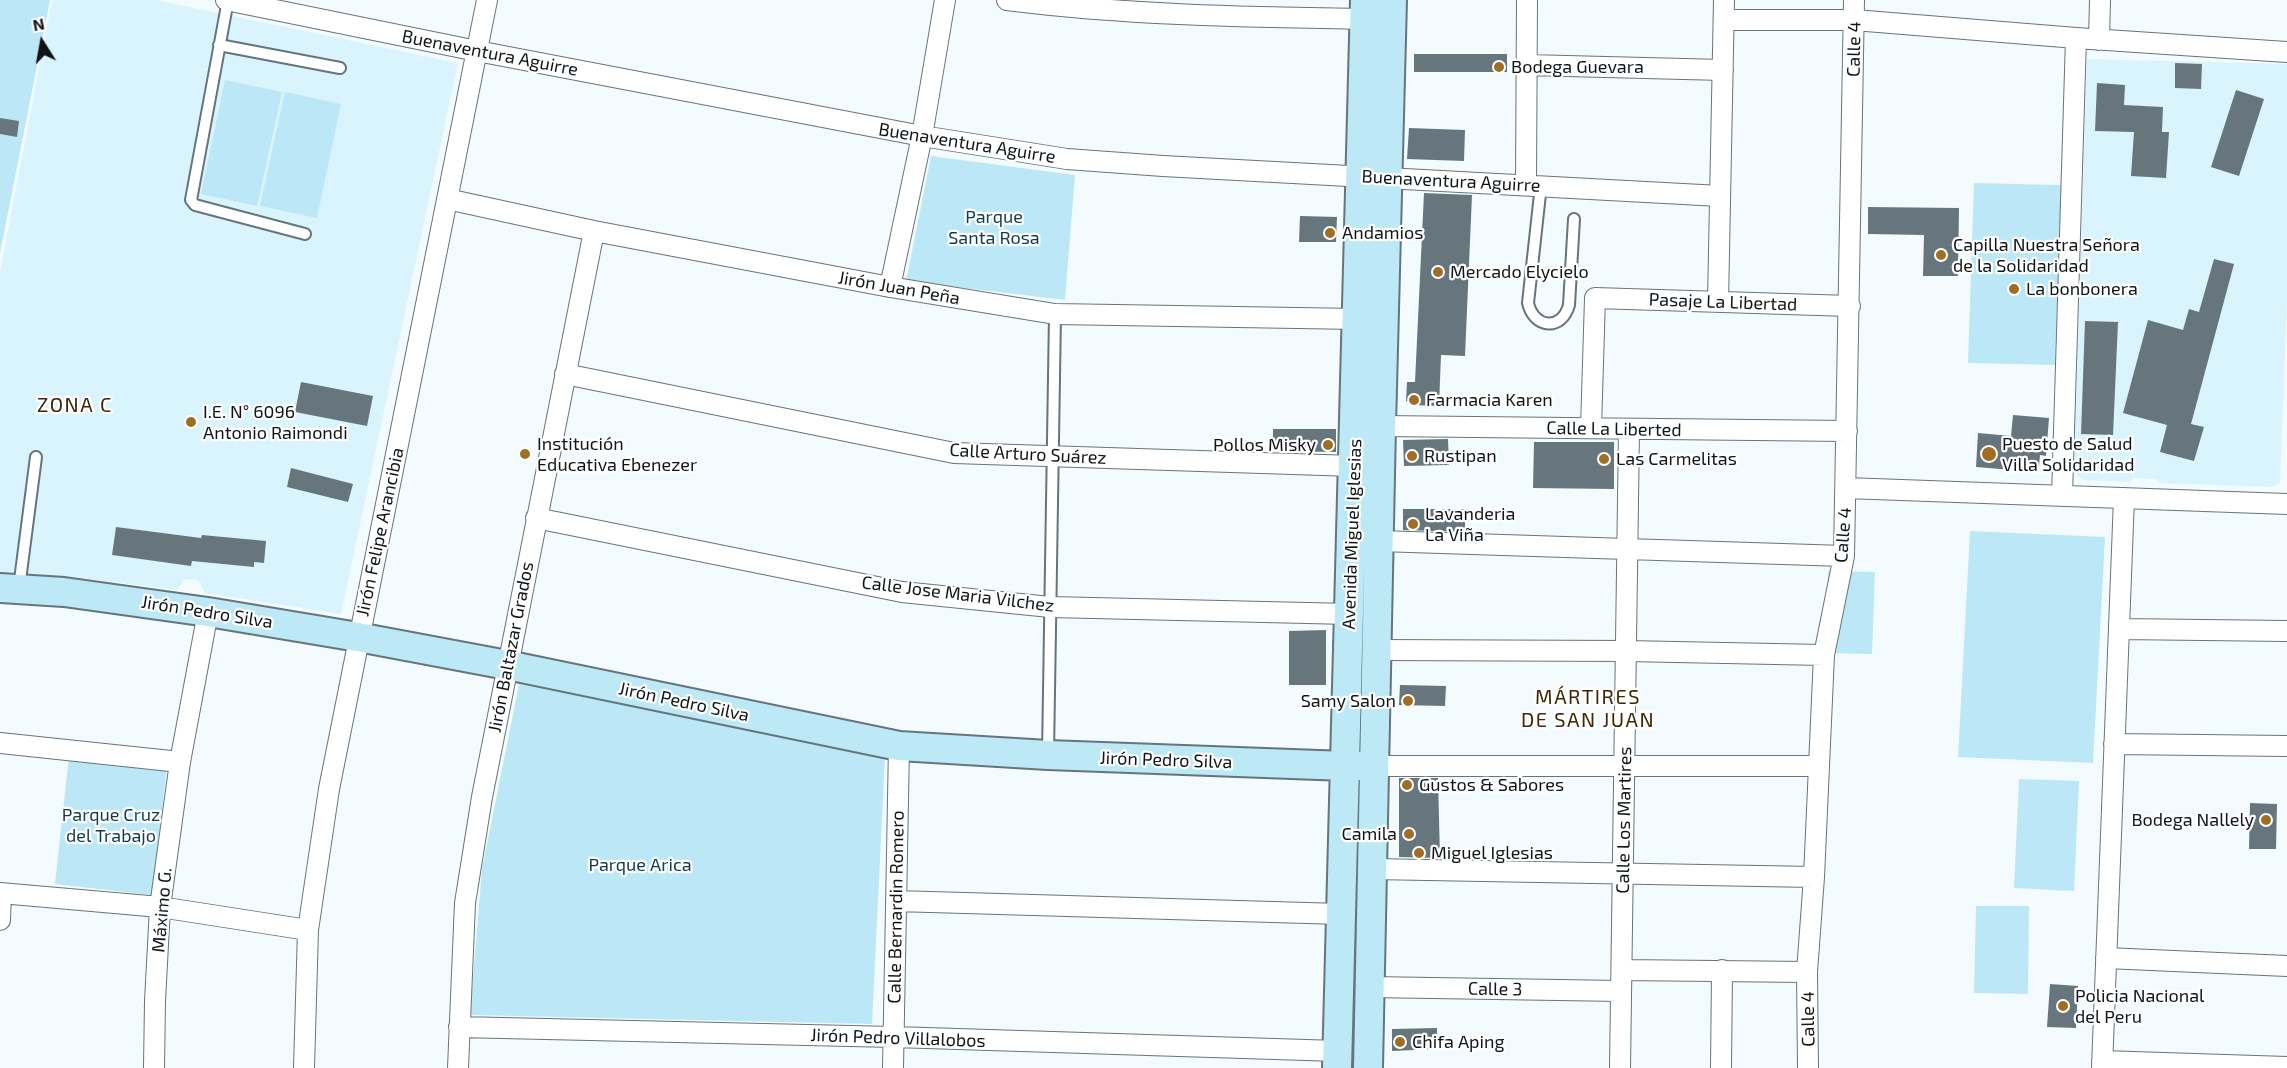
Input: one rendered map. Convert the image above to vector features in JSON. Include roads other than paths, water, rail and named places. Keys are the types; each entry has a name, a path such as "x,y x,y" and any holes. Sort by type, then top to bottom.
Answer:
{"main road":[{"name":"Avenida Miguel Iglesias","path":"1337,1060 1358,319 1392,0"},
{"name":"Avenida Miguel Iglesias","path":"1365,9 1381,426 1368,1068"},
{"name":"Jirón Pedro Silva","path":"10,588 64,592 208,612 358,637 507,665 899,746 1048,755 1374,766"}],"street":[{"name":"Buenaventura Aguirre","path":"227,0 477,51 922,136 1067,159 1720,196"},
{"name":"Jirón Felipe Arancibia","path":"304,1068 309,930 329,789 487,0"},
{"path":"890,287 922,136 945,0"},
{"path":"1007,0 1069,8 1193,15 1365,9"},
{"path":"1527,0 1527,66 1533,185"},
{"path":"1718,302 1724,0"},
{"name":"Calle 4","path":"1808,1068 1807,972 1814,877 1824,656 1844,556 1854,0"},
{"path":"2099,40 2100,0"},
{"path":"1724,21 1854,20 2099,40 2287,52"},
{"path":"2062,496 2076,38"},
{"path":"1527,66 1722,70"},
{"name":"Jirón Juan Peña","path":"447,199 594,231 890,287 1055,314 1358,319"},
{"name":"Jirón Baltazar Grados","path":"458,1068 465,903 482,797 594,231"},
{"name":"Pasaje La Libertad","path":"1591,428 1595,298 1850,306"},
{"name":"Calle Arturo Suárez","path":"565,374 954,453 1354,466"},
{"name":"Calle La Liberted","path":"1381,426 1847,432"},
{"name":"Calle Los Martires","path":"1620,1068 1629,429"},
{"path":"1846,488 2287,504"},
{"path":"2124,498 2102,1064 2287,1067"},
{"name":"Calle Jose Maria Vilchez","path":"537,518 903,592 1050,607 1350,614"},
{"path":"1379,541 1844,556"},
{"name":"Máximo G.","path":"154,1068 160,907 180,762 208,612"},
{"path":"2119,629 2287,630"},
{"path":"1376,650 1626,651 1824,656"},
{"path":"0,743 180,762"},
{"path":"2114,744 2287,746"},
{"name":"Calle Bernardin Romero","path":"893,1068 899,746"},
{"path":"1374,766 1819,766"},
{"path":"1372,869 1814,877"},
{"path":"0,920 1,893 160,907 309,930"},
{"path":"896,901 1341,914"},
{"path":"2106,958 2287,966"},
{"path":"1622,970 1807,972"},
{"path":"1721,1068 1722,970"},
{"name":"Calle 3","path":"1370,987 1621,991"},
{"name":"Jirón Pedro Villalobos","path":"459,1027 894,1037 1337,1060"}],"lane":[{"path":"227,0 191,200 195,206 305,234"},
{"path":"219,45 340,68"},
{"path":"1533,185 1528,303 1530,313 1537,320 1548,324 1558,321 1566,314 1569,305 1574,219"},
{"path":"1048,755 1055,314"},
{"path":"10,588 36,457"}],"place":[{"name":"Bodega Guevara","path":"1499,67"},
{"name":"Andamios","path":"1330,233"},
{"name":"Capilla Nuestra Señora de la Solidaridad","path":"1941,255"},
{"name":"Mercado Elycielo","path":"1438,272"},
{"name":"La bonbonera","path":"2014,289"},
{"name":"Farmacia Karen","path":"1414,400"},
{"name":"I.E. N° 6096 Antonio Raimondi","path":"191,422"},
{"name":"Pollos Misky","path":"1328,445"},
{"name":"Institución Educativa Ebenezer","path":"525,454"},
{"name":"Puesto de Salud Villa Solidaridad","path":"1989,454"},
{"name":"Rustipan","path":"1412,456"},
{"name":"Las Carmelitas","path":"1604,459"},
{"name":"Lavanderia La Viña","path":"1413,524"},
{"name":"Samy Salon","path":"1408,701"},
{"name":"Gustos & Sabores","path":"1407,785"},
{"name":"Bodega Nallely","path":"2266,820"},
{"name":"Camila","path":"1409,834"},
{"name":"Miguel Iglesias","path":"1419,853"},
{"name":"Policia Nacional del Peru","path":"2063,1006"},
{"name":"Chifa Aping","path":"1400,1042"}],"district":[{"name":"ZONA C","path":"75,405"},
{"name":"MÁRTIRES DE SAN JUAN","path":"1588,708"}],"park label":[{"name":"Parque Santa Rosa","path":"994,227"},
{"name":"Parque Cruz del Trabajo","path":"111,825"},
{"name":"Parque Arica","path":"640,865"}]}
